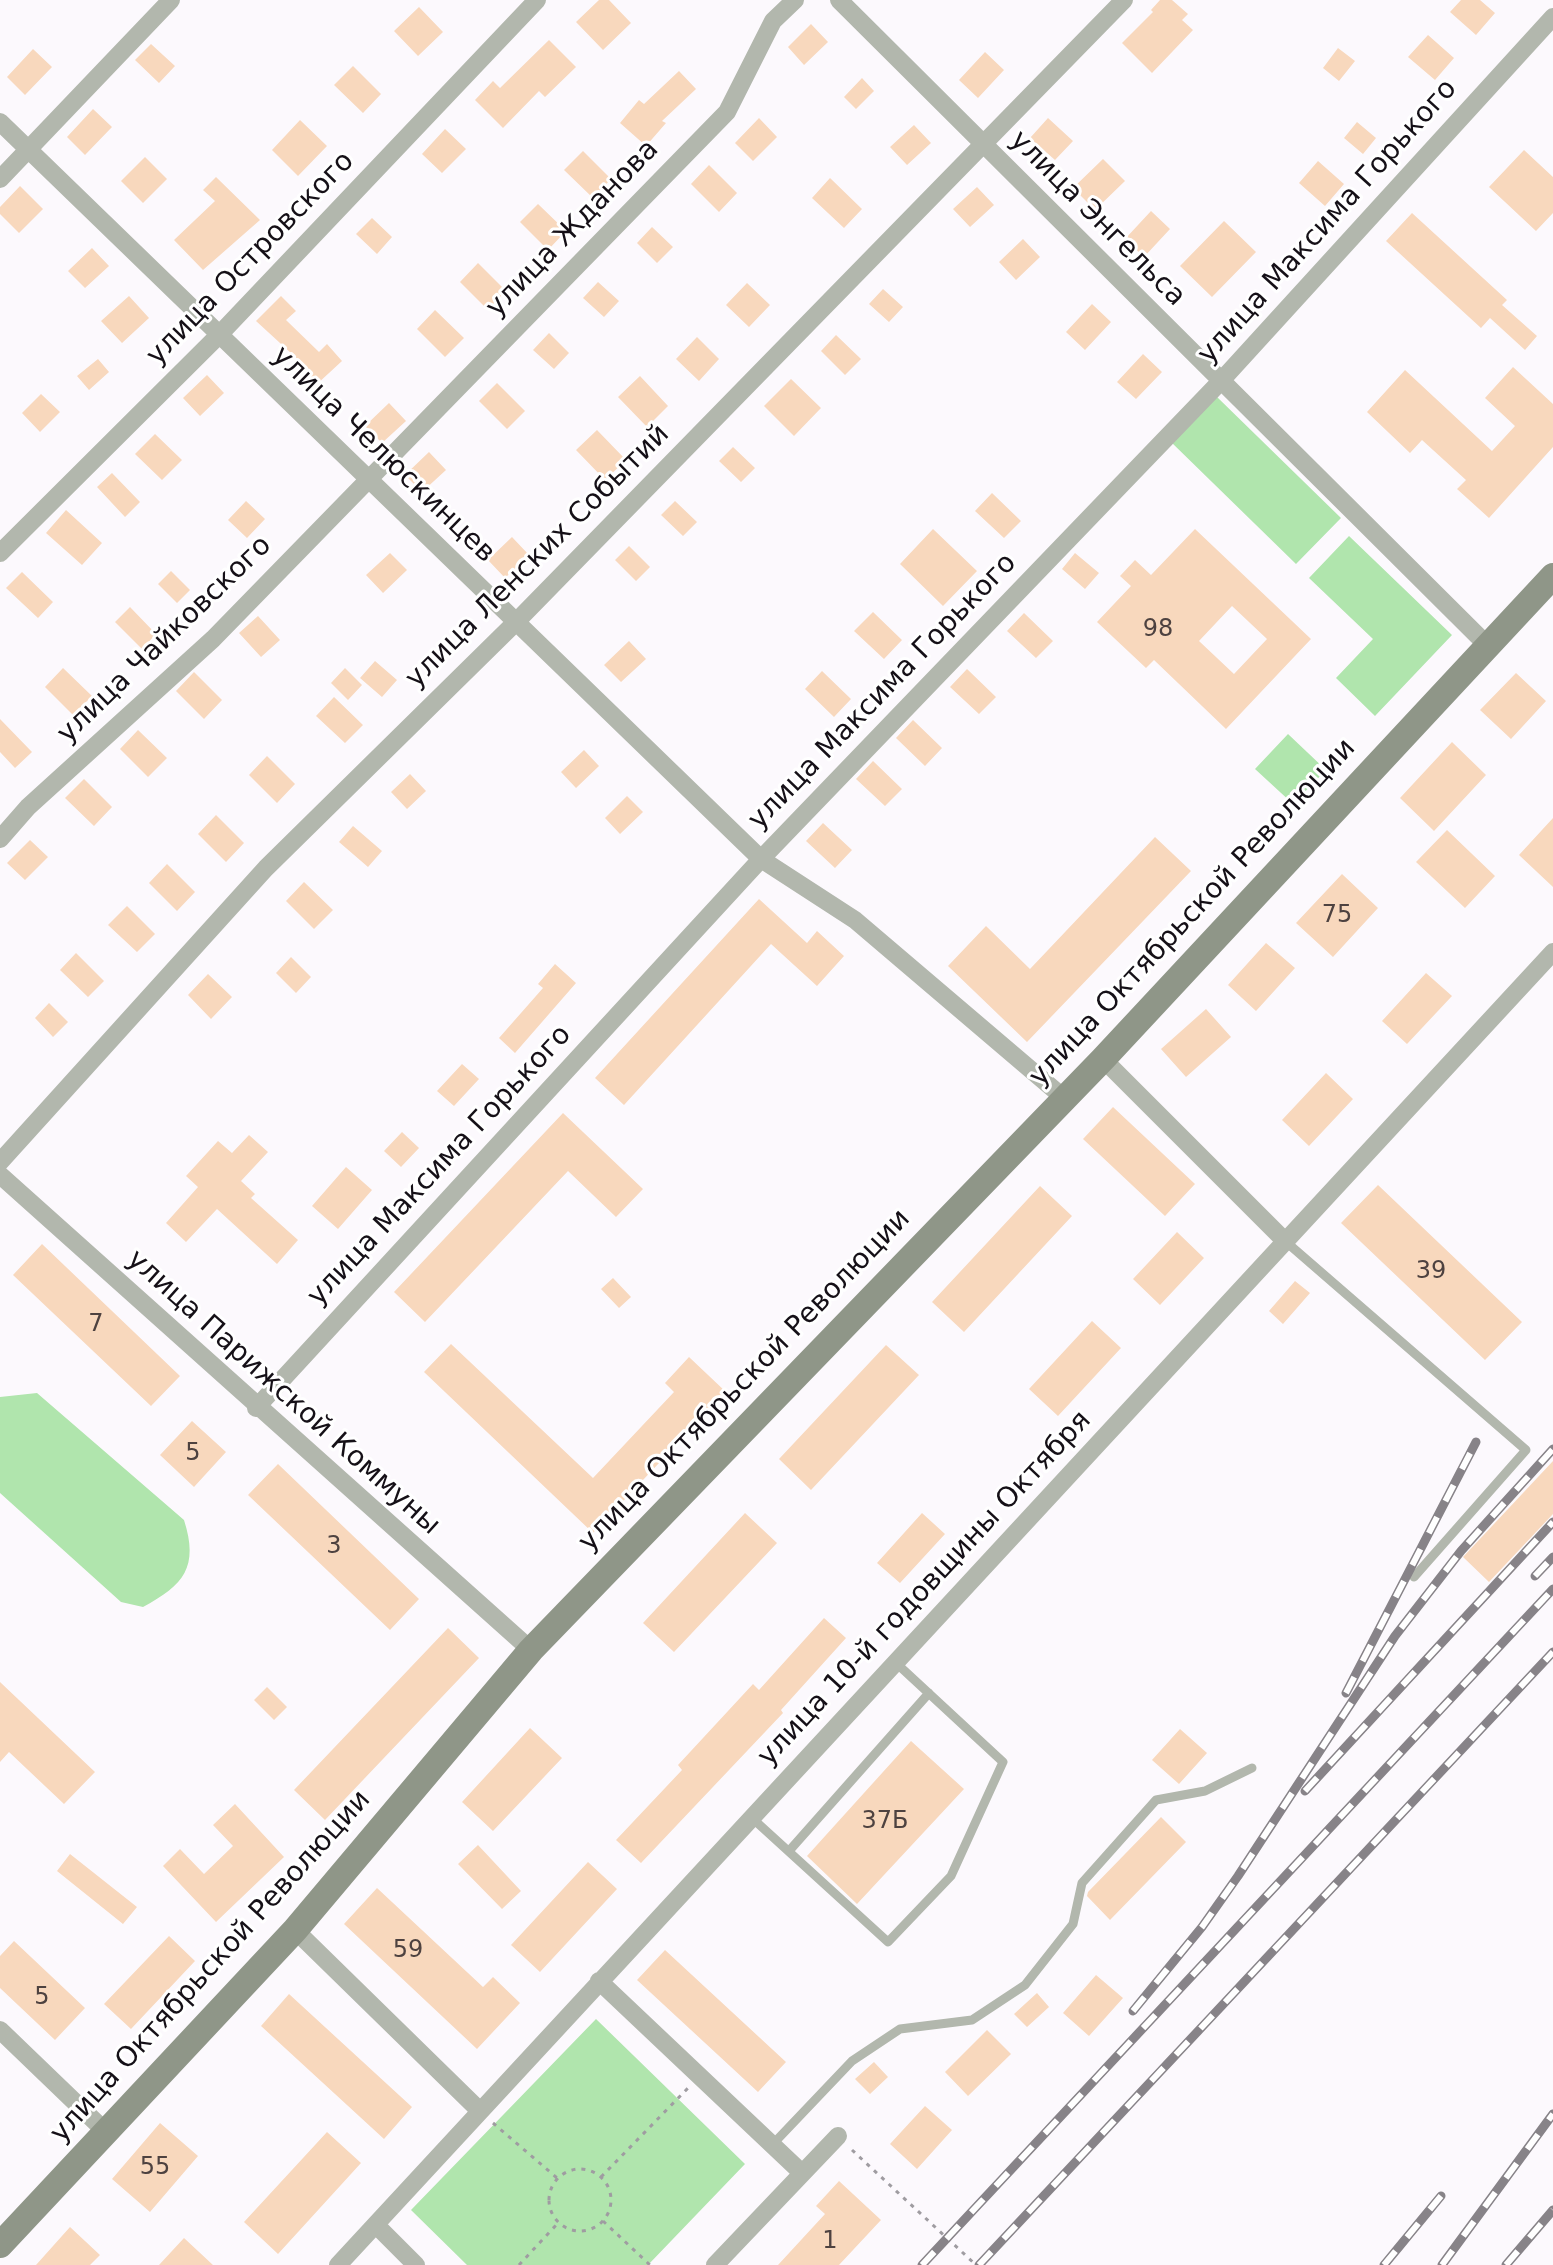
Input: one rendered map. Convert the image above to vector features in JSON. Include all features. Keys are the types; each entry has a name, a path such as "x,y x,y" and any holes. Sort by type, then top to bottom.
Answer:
{"street":[{"path":"0,179 171,0"},
{"name":"улица Островского","path":"0,553 218,336 537,0"},
{"name":"улица Жданова","path":"369,481 727,112 773,21 795,0"},
{"name":"улица Ленских Событий","path":"0,1162 266,868 516,622 1124,0"},
{"name":"улица Энгельса","path":"848,3 983,144 1487,645"},
{"name":"улица Максима Горького","path":"256,1408 761,859 1220,382 1553,17"},
{"name":"улица Челюскинцев","path":"0,122 761,859 855,920 1064,1098"},
{"name":"улица Чайковского","path":"0,839 28,807 213,639 369,481"},
{"name":"улица Октябрьской Революции","path":"0,2245 295,1930 531,1650 1103,1059 1553,576"},
{"name":"улица 10-й годовщины Октября","path":"338,2265 1553,952"},
{"path":"1103,1059 1285,1241"},
{"name":"улица Парижской Коммуны","path":"0,1175 256,1408 531,1650"},
{"path":"295,1930 480,2111"},
{"path":"599,1981 802,2173"},
{"path":"0,2030 106,2132"},
{"path":"715,2265 838,2136"},
{"path":"376,2225 416,2265"}],"lane":[{"path":"1285,1241 1526,1450 1414,1577"},
{"path":"751,1817 888,1942 951,1876 1003,1762 895,1662"},
{"path":"789,1851 929,1693"},
{"path":"773,2144 852,2061 900,2029 972,2020 1025,1985 1073,1924 1082,1883 1156,1800 1205,1791 1252,1768"}],"path":[{"path":"601,2177 699,2076"},
{"path":"480,2111 557,2178"},
{"path":"866,2163 976,2265"},
{"path":"579,2168 601,2177 611,2199 603,2221 581,2231 558,2223 548,2201 557,2178 579,2168"},
{"path":"603,2221 650,2265"},
{"path":"519,2265 558,2223"}],"green space":[{"path":"1216,396 1341,518 1296,564 1171,442"},
{"path":"1349,536 1452,635 1375,716 1336,678 1373,639 1309,578"},
{"path":"1288,734 1326,770 1293,804 1255,769"},
{"path":"37,1393 184,1520 190,1550 184,1573 169,1591 143,1607 121,1602 0,1493 0,1397"},
{"path":"596,2019 745,2164 648,2265 467,2265 411,2210"}],"building":[{"path":"599,0 609,0 631,23 603,50 576,22"},
{"path":"1160,0 1172,0 1188,14 1182,20 1193,30 1152,73 1122,43 1153,12 1151,10"},
{"path":"1461,0 1480,0 1495,13 1476,35 1450,12"},
{"path":"419,7 443,32 418,56 394,31"},
{"path":"811,24 828,42 804,65 788,47"},
{"path":"1428,35 1454,58 1435,80 1408,57"},
{"path":"549,40 576,67 545,97 539,91 503,128 475,100 493,81 500,88"},
{"path":"151,44 175,66 159,83 135,60"},
{"path":"1338,48 1355,61 1339,81 1323,68"},
{"path":"33,49 52,67 25,95 7,77"},
{"path":"985,52 1004,70 978,98 959,80"},
{"path":"353,66 381,94 363,113 334,85"},
{"path":"679,71 696,89 662,121 666,123 646,146 620,123 639,100 644,104"},
{"path":"862,78 874,91 856,109 844,97"},
{"path":"93,109 112,127 85,155 67,137"},
{"path":"759,118 777,137 753,161 735,143"},
{"path":"1048,118 1073,141 1055,160 1030,138"},
{"path":"300,120 327,146 298,176 272,150"},
{"path":"1357,122 1376,138 1363,154 1344,138"},
{"path":"914,125 931,143 907,165 890,147"},
{"path":"445,129 466,149 442,173 422,154"},
{"path":"1524,150 1553,177 1553,213 1536,231 1489,187"},
{"path":"583,151 611,179 593,198 564,170"},
{"path":"145,157 167,179 143,203 121,181"},
{"path":"1103,159 1125,181 1095,210 1073,188"},
{"path":"1318,161 1344,184 1325,206 1299,183"},
{"path":"709,165 737,193 719,212 691,184"},
{"path":"216,177 260,220 203,270 174,240 215,201 203,190"},
{"path":"830,178 862,209 844,228 812,198"},
{"path":"20,186 43,209 19,233 0,214 0,207"},
{"path":"977,187 994,205 970,227 953,209"},
{"path":"538,204 566,231 548,250 520,222"},
{"path":"1151,211 1170,229 1144,257 1125,239"},
{"path":"1412,213 1507,300 1502,305 1537,336 1525,350 1490,318 1481,328 1386,241"},
{"path":"372,218 392,237 377,254 356,234"},
{"path":"1224,221 1256,252 1212,297 1180,266"},
{"path":"652,227 673,247 657,263 637,243"},
{"path":"1023,239 1040,257 1016,280 999,262"},
{"path":"92,248 109,266 85,288 68,271"},
{"path":"478,263 506,291 488,310 460,282"},
{"path":"598,282 619,301 604,317 583,298"},
{"path":"747,283 770,305 749,327 726,305"},
{"path":"883,289 903,307 889,322 869,304"},
{"path":"129,296 149,318 122,343 101,321"},
{"path":"281,296 296,311 286,320 319,352 327,344 342,361 316,385 301,369 304,365 256,321"},
{"path":"1092,304 1111,322 1085,350 1066,332"},
{"path":"435,310 464,338 445,357 417,329"},
{"path":"549,333 569,353 554,369 533,350"},
{"path":"836,335 861,359 845,375 821,351"},
{"path":"697,337 719,359 699,381 676,359"},
{"path":"1143,354 1162,372 1136,399 1117,382"},
{"path":"98,359 109,372 89,390 77,376"},
{"path":"1513,367 1553,404 1553,447 1489,518 1457,489 1466,480 1422,440 1410,453 1367,412 1405,370 1492,451 1515,426 1485,398"},
{"path":"207,375 224,393 200,416 183,398"},
{"path":"640,376 668,406 647,427 618,397"},
{"path":"791,379 821,408 794,436 764,406"},
{"path":"497,383 525,411 507,429 479,401"},
{"path":"41,394 60,412 40,432 22,413"},
{"path":"389,403 406,421 382,443 365,426"},
{"path":"597,430 626,460 605,480 576,450"},
{"path":"155,434 182,460 162,480 135,454"},
{"path":"733,447 755,468 741,482 719,461"},
{"path":"429,452 446,470 422,492 405,475"},
{"path":"112,473 140,502 125,517 97,487"},
{"path":"992,493 1021,521 1004,538 975,511"},
{"path":"246,501 265,519 247,538 228,520"},
{"path":"675,501 697,522 683,536 661,515"},
{"path":"66,510 102,543 82,565 46,533"},
{"path":"933,529 977,571 943,606 900,564"},
{"path":"1195,529 1311,639 1226,729 1154,660 1146,668 1097,622 1131,586 1120,576 1135,560 1151,575","holes":["1232,606 1267,639 1234,674 1199,641"]},
{"path":"512,537 529,555 505,578 488,560"},
{"path":"629,546 650,567 636,581 615,560"},
{"path":"390,553 407,570 383,593 366,575"},
{"path":"1075,553 1099,573 1085,589 1062,569"},
{"path":"171,571 190,590 177,603 158,584"},
{"path":"22,572 53,602 38,618 6,588"},
{"path":"130,607 156,634 142,649 115,622"},
{"path":"873,612 902,640 884,659 854,631"},
{"path":"1024,613 1053,641 1036,658 1007,631"},
{"path":"258,616 280,640 261,657 239,633"},
{"path":"629,641 646,659 621,682 604,665"},
{"path":"375,661 397,680 382,697 360,678"},
{"path":"63,668 92,696 73,715 45,687"},
{"path":"345,668 362,685 348,700 331,683"},
{"path":"967,669 996,697 979,714 950,687"},
{"path":"822,671 851,699 834,717 805,689"},
{"path":"194,672 222,700 204,719 176,691"},
{"path":"1516,673 1546,701 1511,739 1480,710"},
{"path":"334,697 363,725 345,743 316,716"},
{"path":"0,719 32,752 15,768 0,752"},
{"path":"913,720 942,748 925,766 896,738"},
{"path":"138,730 167,758 148,777 120,749"},
{"path":"1452,742 1486,775 1434,831 1400,798"},
{"path":"584,750 599,766 576,788 561,772"},
{"path":"267,756 295,784 277,803 249,775"},
{"path":"873,761 902,789 885,806 856,779"},
{"path":"410,774 426,791 407,809 391,792"},
{"path":"84,779 112,807 94,826 65,798"},
{"path":"627,796 643,812 620,834 605,818"},
{"path":"216,815 244,843 226,862 198,834"},
{"path":"1553,818 1553,887 1519,855"},
{"path":"823,823 852,850 835,868 806,841"},
{"path":"353,826 382,851 368,867 339,842"},
{"path":"1447,830 1495,876 1465,908 1416,862"},
{"path":"1155,837 1191,871 1027,1042 948,966 986,926 1030,969"},
{"path":"30,840 48,857 25,880 7,863"},
{"path":"167,864 195,892 177,911 149,883"},
{"path":"1342,874 1378,908 1333,957 1296,923"},
{"path":"304,882 333,910 314,929 286,901"},
{"path":"759,899 807,943 817,931 844,956 817,986 771,944 624,1105 595,1078"},
{"path":"127,906 155,934 137,952 108,925"},
{"path":"1266,943 1295,968 1256,1011 1228,985"},
{"path":"76,953 104,981 88,997 60,970"},
{"path":"291,957 311,977 296,993 276,973"},
{"path":"555,964 576,983 515,1053 499,1038 543,988 538,984"},
{"path":"1426,973 1452,996 1407,1044 1382,1021"},
{"path":"208,974 232,997 211,1019 188,995"},
{"path":"49,1003 68,1022 53,1037 35,1018"},
{"path":"1206,1009 1231,1037 1186,1077 1161,1049"},
{"path":"462,1064 479,1079 454,1106 437,1091"},
{"path":"1326,1073 1353,1099 1309,1146 1282,1120"},
{"path":"1113,1107 1195,1184 1165,1216 1083,1139"},
{"path":"563,1113 643,1189 616,1217 568,1171 425,1322 394,1292"},
{"path":"402,1132 419,1148 401,1167 384,1151"},
{"path":"249,1135 268,1152 241,1181 255,1194 251,1198 298,1240 277,1264 217,1209 186,1242 166,1223 198,1187 186,1176 218,1141 232,1153"},
{"path":"346,1167 372,1190 338,1229 312,1206"},
{"path":"1378,1185 1522,1322 1485,1360 1341,1223"},
{"path":"1040,1186 1072,1216 964,1332 932,1302"},
{"path":"1177,1232 1204,1258 1160,1305 1133,1279"},
{"path":"42,1244 180,1376 151,1406 13,1275"},
{"path":"613,1278 631,1297 619,1308 601,1289"},
{"path":"1295,1281 1310,1293 1283,1324 1269,1311"},
{"path":"1092,1321 1121,1348 1058,1416 1029,1389"},
{"path":"451,1344 593,1478 674,1392 665,1383 689,1357 726,1392 593,1533 424,1372"},
{"path":"886,1345 919,1375 811,1490 779,1459"},
{"path":"192,1421 226,1452 194,1487 160,1455"},
{"path":"1553,1461 1553,1514 1489,1582 1463,1557"},
{"path":"278,1464 419,1599 390,1630 248,1495"},
{"path":"745,1513 777,1543 674,1652 643,1623"},
{"path":"922,1513 945,1534 900,1583 877,1563"},
{"path":"824,1618 846,1638 781,1710 783,1713 641,1863 616,1840 682,1770 678,1765 753,1684 759,1690"},
{"path":"448,1628 479,1658 325,1820 294,1790"},
{"path":"0,1682 95,1772 64,1804 9,1752 0,1762"},
{"path":"267,1687 287,1707 274,1720 254,1700"},
{"path":"530,1728 562,1758 493,1831 462,1802"},
{"path":"1180,1729 1207,1753 1179,1784 1152,1760"},
{"path":"911,1741 964,1789 857,1904 807,1856"},
{"path":"235,1804 284,1857 216,1922 163,1866 180,1849 204,1874 233,1846 213,1825"},
{"path":"1161,1817 1186,1842 1110,1920 1087,1896 1088,1892"},
{"path":"478,1845 521,1891 502,1909 458,1864"},
{"path":"70,1854 137,1907 123,1924 57,1871"},
{"path":"588,1862 617,1889 540,1972 511,1945"},
{"path":"377,1888 483,1987 493,1977 520,2003 477,2049 344,1924"},
{"path":"169,1936 195,1961 131,2029 104,2004"},
{"path":"14,1941 85,2008 55,2040 0,1988 0,1956"},
{"path":"665,1950 786,2062 758,2092 637,1980"},
{"path":"1096,1975 1123,1998 1089,2036 1063,2013"},
{"path":"1037,1993 1049,2007 1027,2027 1014,2014"},
{"path":"289,1994 412,2107 384,2139 261,2026"},
{"path":"987,2030 1011,2054 968,2096 945,2072"},
{"path":"874,2062 888,2077 870,2094 855,2079"},
{"path":"925,2106 952,2130 917,2169 890,2144"},
{"path":"160,2123 198,2156 150,2212 112,2179"},
{"path":"327,2132 361,2163 278,2254 244,2222"},
{"path":"839,2181 881,2220 839,2265 778,2265 825,2214 816,2206"},
{"path":"70,2227 100,2255 90,2265 36,2265"},
{"path":"184,2238 213,2265 159,2265"}],"railway":[{"path":"1346,1693 1476,1442"},
{"path":"1133,2011 1202,1927 1238,1876 1395,1636 1461,1551 1553,1449"},
{"path":"1305,1791 1553,1522"},
{"path":"1535,1576 1553,1557"},
{"path":"922,2265 1553,1589"},
{"path":"979,2265 1553,1652"},
{"path":"1442,2265 1553,2114"},
{"path":"1384,2265 1441,2196"},
{"path":"1506,2265 1553,2210"}]}
